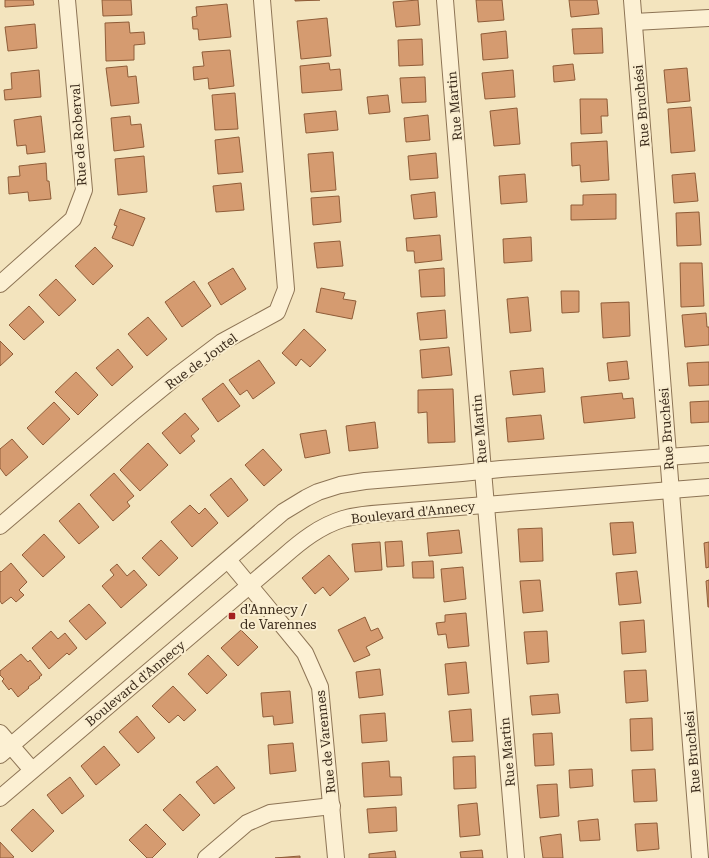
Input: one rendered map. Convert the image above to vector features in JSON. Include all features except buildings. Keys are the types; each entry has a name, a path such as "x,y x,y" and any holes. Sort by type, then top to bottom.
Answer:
{"street":[{"name":"Rue de Roberval","path":"0,284 73,219 84,190 67,0"},
{"name":"Rue de Joutel","path":"0,526 177,376 222,342 277,312 286,289 262,0"},
{"name":"Rue Martin","path":"445,0 516,858"},
{"name":"Rue Bruchési","path":"632,0 700,858"},
{"path":"634,22 709,18"},
{"path":"5,750 283,512 318,492 340,485 365,481 709,454"},
{"name":"Boulevard d'Annecy","path":"0,798 249,585 306,538 320,529 344,519 366,515 709,487"},
{"name":"Rue de Varennes","path":"228,560 305,652 320,687 336,858"},
{"path":"0,733 5,750 32,770"},
{"path":"206,858 247,823 270,813 332,806"}],"place":[{"name":"d'Annecy / de Varennes","path":"232,616"}]}
